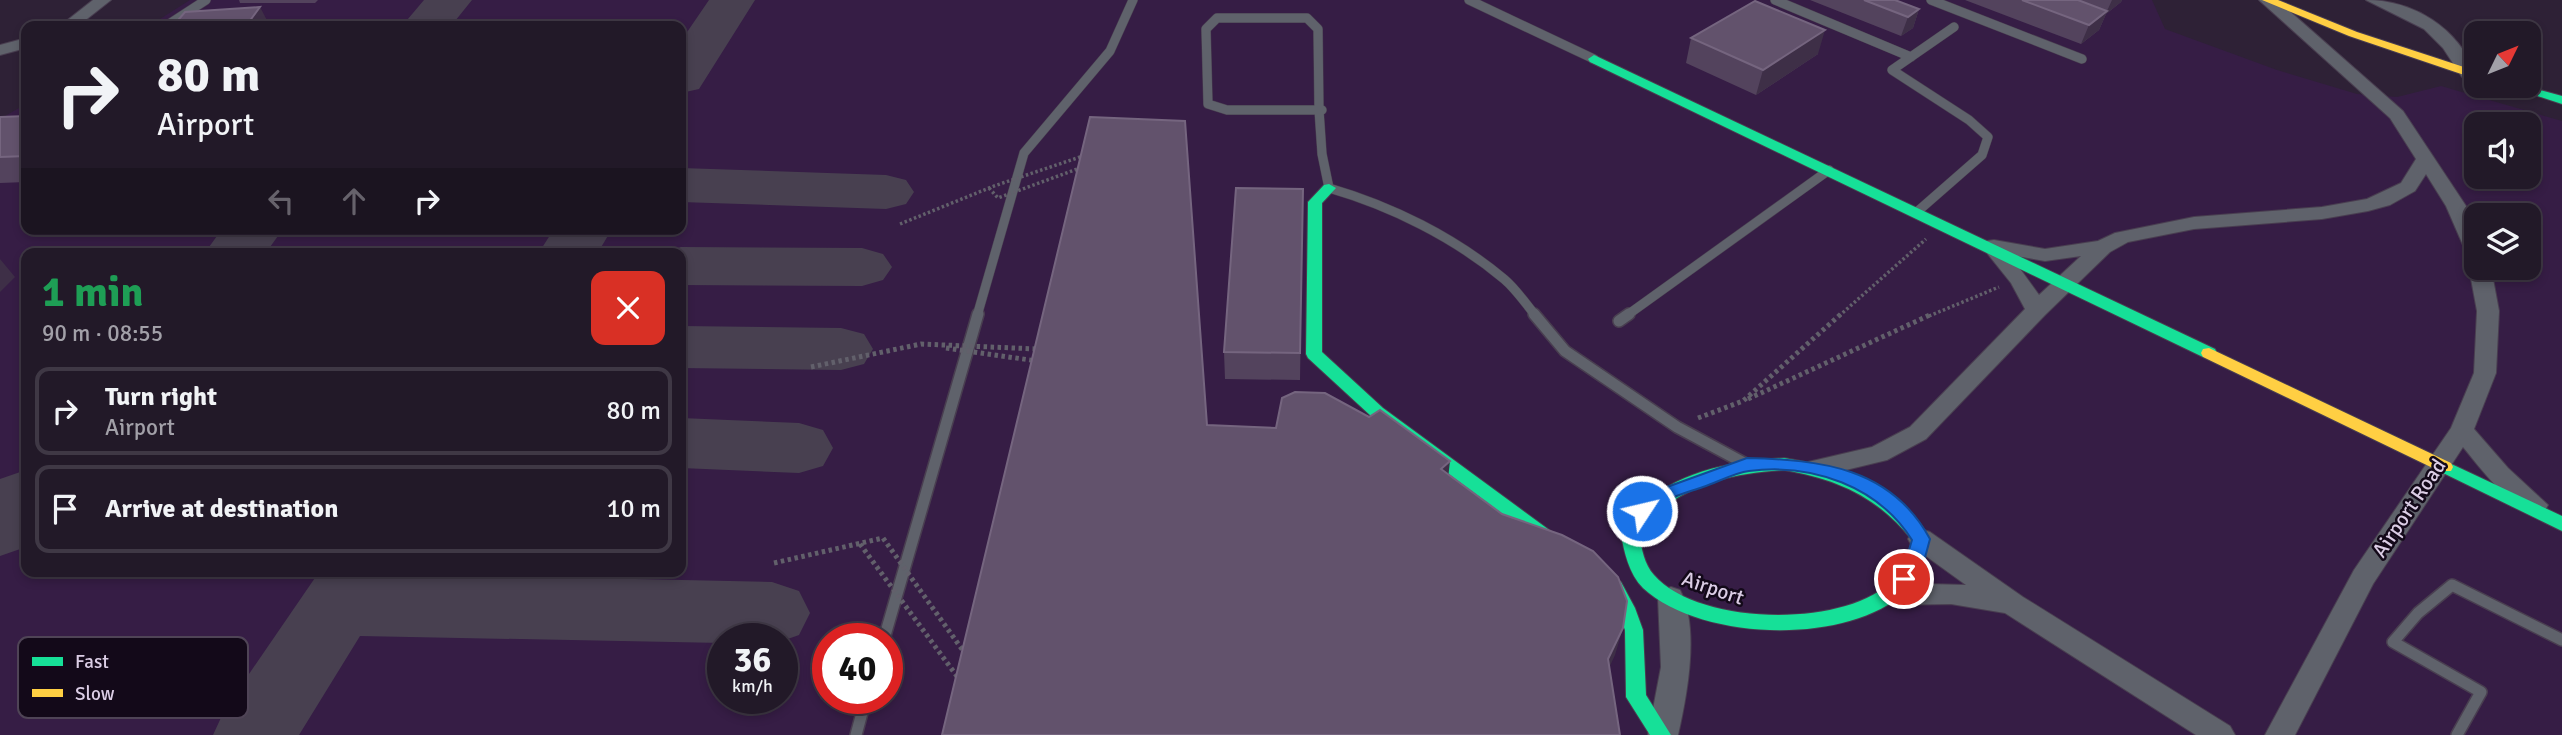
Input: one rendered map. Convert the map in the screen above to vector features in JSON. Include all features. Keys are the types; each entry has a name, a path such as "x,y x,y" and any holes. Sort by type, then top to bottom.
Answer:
{"street":[{"path":"75,21 103,0"},
{"path":"2267,0 2353,34 2464,71"},
{"path":"2267,0 2397,115 2456,205 2464,224"},
{"path":"2374,0 2432,24 2447,38 2464,62"},
{"path":"2322,47 2333,37 2353,34"},
{"path":"0,50 21,44"},
{"path":"1594,59 1918,211 2438,466 2559,522"},
{"path":"2541,94 2562,100"},
{"path":"1817,468 1878,454 1918,433 2037,310 2067,285 2103,247 2122,237 2171,227 2343,211 2383,201 2408,187 2425,160"},
{"path":"1329,188 1315,202 1314,354 1377,412 1614,587 1634,630 1636,697 1662,735"},
{"path":"1988,246 2045,255 2103,247"},
{"path":"1988,246 2020,280 2037,310"},
{"name":"Airport Road","path":"2280,735 2363,577 2462,429 2485,373 2488,311 2482,280"},
{"path":"2462,429 2499,474 2559,522"},
{"name":"Airport","path":"1890,594 1823,621 1776,624 1738,621 1671,598 1650,583 1639,567 1630,534 1635,520 1662,495 1747,465 1817,468 1864,483 1892,501 1905,514 1921,539"},
{"path":"1890,594 1915,561 1921,539 2013,605 2220,735"},
{"path":"1890,594 1951,593 2013,605"},
{"path":"1662,735 1676,678 1676,625 1671,598"}],"lane":[{"path":"174,21 206,0"},
{"path":"889,623 1024,153 1110,51 1133,0"},
{"path":"1469,0 1594,59"},
{"path":"1775,0 1911,57"},
{"path":"1931,0 2082,59"},
{"path":"1322,110 1227,110 1208,104 1206,29 1217,18 1307,18 1318,29 1322,110 1324,174 1329,188 1368,199 1449,240 1506,280 1565,351 1677,426 1747,465"},
{"path":"1918,211 1982,155 1988,137 1969,120 1892,70 1954,27"},
{"path":"1619,321 1829,170"},
{"path":"2457,735 2481,692 2393,642 2417,613 2452,585 2562,640"},
{"path":"856,735 862,714"}],"path":[{"path":"900,224 989,188 1090,153"},
{"path":"989,188 998,198 1088,166"},
{"path":"1743,401 1929,236 1927,223 1918,211"},
{"path":"1677,426 1743,401 1967,298 2020,280"},
{"path":"811,367 921,344 1045,350"},
{"path":"921,344 1037,361"},
{"path":"774,563 883,538 965,654"},
{"path":"860,544 967,690"}],"shaded area":[{"path":"190,0 2152,0 2165,29 2277,70 2357,94 2397,97 2441,86 2464,93 2464,98 2482,98 2531,112 2464,112 2464,189 2541,189 2541,115 2562,121 2562,735 0,735 0,119 21,107 21,235 686,235 686,21 157,21"}],"building":[{"path":"1864,0 1895,0 1919,9 1908,17"},
{"path":"2022,0 2078,0 2107,11 2089,25"},
{"path":"1755,1 1825,30 1763,70 1691,38"},
{"path":"260,7 250,21 177,21 185,12"},
{"path":"21,116 21,156 0,157 0,117"},
{"path":"1090,117 1185,121 1207,425 1276,428 1282,398 1295,392 1325,393 1369,417 1380,410 1450,461 1441,469 1502,514 1562,535 1593,551 1618,577 1627,601 1623,628 1608,659 1620,735 942,735"},
{"path":"1236,188 1303,189 1300,353 1224,352"}],"taxiway":[{"path":"430,21 449,0"},
{"path":"686,70 732,0"},
{"path":"686,185 886,192"},
{"path":"238,248 249,235"},
{"path":"571,248 579,235"},
{"path":"686,266 862,267"},
{"path":"686,347 841,349"},
{"path":"686,443 799,448"},
{"path":"0,528 21,503"},
{"path":"254,735 357,577"},
{"path":"339,605 772,613"}],"traffic: fast":[{"path":"1594,59 2209,353"},
{"path":"2541,94 2562,100"},
{"path":"1329,188 1315,202 1314,354 1377,412 1561,548"},
{"path":"1784,464 1825,472 1861,486 1878,496 1907,522 1921,539 1910,571 1898,587 1875,603 1845,614 1811,621 1774,622 1737,619 1702,611 1672,599 1650,583 1636,560 1630,534 1643,515 1659,500 1677,488 1718,473 1739,468 1784,464"},
{"path":"2445,467 2562,524"},
{"path":"1597,575 1614,587 1626,608 1634,630 1636,697 1661,735"}],"traffic: slow":[{"path":"2268,0 2353,34 2464,71"},
{"path":"2209,353 2445,467"}],"route":[{"path":"1642,511 1662,495 1697,480 1747,465 1784,464 1846,475 1892,501 1905,514 1921,539 1915,561 1904,579"}]}
